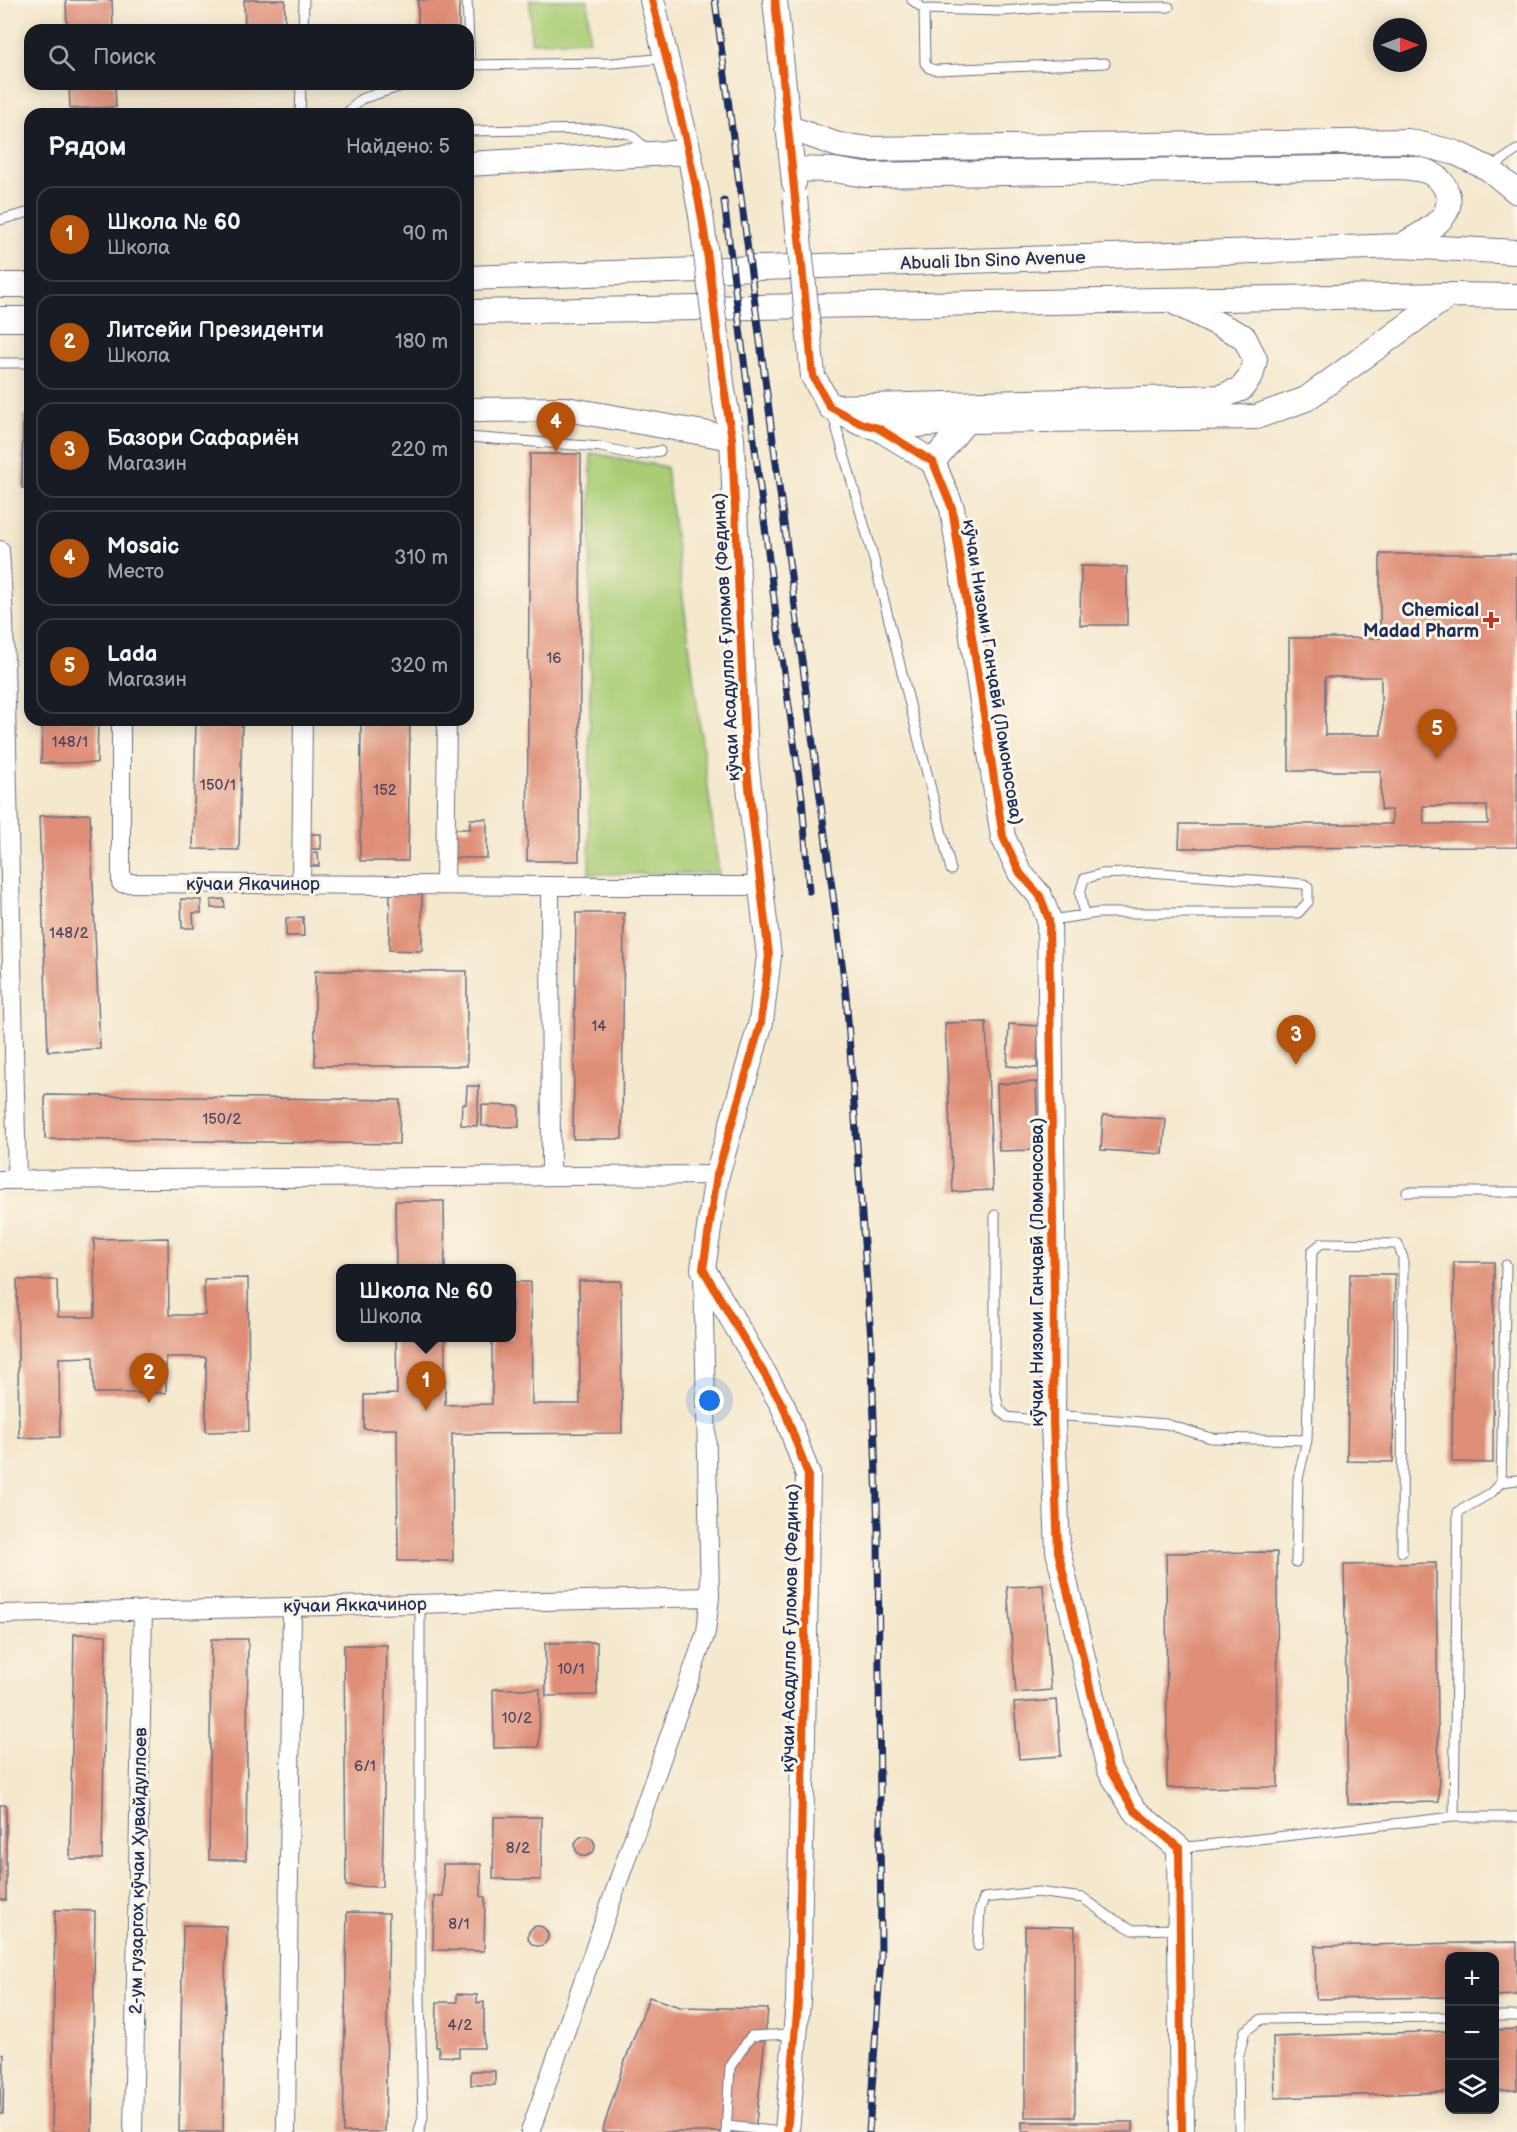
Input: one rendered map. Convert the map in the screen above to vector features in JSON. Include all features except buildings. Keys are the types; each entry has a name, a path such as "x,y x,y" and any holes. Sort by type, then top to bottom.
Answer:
{"main road":[{"name":"кӯчаи Асадулло Ғуломов (Федина)","path":"652,0 689,152 701,214 723,391 732,438 746,761 769,956 761,1022 717,1175 703,1269 783,1406 808,1475 798,1989 787,2132"},
{"path":"775,0 813,376 830,406 860,423 878,428 933,462 966,421"},
{"path":"787,127 838,145 868,149 1408,141 1456,153 1489,169 1517,192"},
{"path":"474,164 689,152"},
{"path":"793,169 865,175 1404,167 1432,173 1444,185 1449,199 1445,214 1430,228 1401,246"},
{"name":"Abuali Ibn Sino Avenue","path":"474,278 1401,246 1517,252"},
{"path":"0,285 24,285"},
{"path":"878,428 966,421 1256,417 1306,399 1449,296"},
{"path":"474,312 1517,296"},
{"path":"830,406 1220,397 1241,389 1251,376 1255,359 1244,337 1220,323 1169,300"},
{"path":"0,319 24,319"},
{"path":"474,410 566,409 732,438"},
{"name":"кӯчаи Низоми Ганҷавӣ (Ломоносова)","path":"933,462 952,508 1003,837 1020,873 1040,896 1048,920 1054,1297 1053,1418 1058,1551 1109,1769 1134,1810 1179,1848"},
{"path":"1179,1848 1182,2132"}],"street":[{"path":"0,550 4,619 8,1180 717,1175"},
{"name":"кӯчаи Якачинор","path":"121,726 121,883 760,886"},
{"path":"300,884 303,726"},
{"path":"445,885 447,726"},
{"path":"549,886 551,1176"},
{"path":"530,2132 706,1632 710,1597 703,1269"},
{"name":"кӯчаи Яккачинор","path":"0,1614 710,1597"},
{"path":"286,2132 292,1607"},
{"name":"2-ум гузаргоҳ кӯчаи Ҳувайдуллоев","path":"133,2132 143,1610"}],"lane":[{"path":"303,24 304,0"},
{"path":"467,0 468,24"},
{"path":"912,0 924,9 1003,11 1040,8 1169,7"},
{"path":"924,9 925,63 929,68 936,70 1105,63"},
{"path":"474,64 613,63 666,58"},
{"path":"300,108 302,90"},
{"path":"352,108 361,99 389,90"},
{"path":"474,131 600,129 630,134 651,154"},
{"path":"1489,169 1517,150"},
{"path":"0,220 24,214"},
{"path":"0,363 24,363"},
{"path":"830,406 873,556 951,870"},
{"path":"474,437 601,447 636,455 660,451"},
{"path":"1048,920 1084,915 1098,913 1298,914 1308,902 1308,887 1304,884 1149,872 1101,874 1084,879 1080,893 1084,915"},
{"path":"1407,1192 1517,1192"},
{"path":"995,1215 995,1390 999,1408 1007,1417 1166,1424 1211,1438 1307,1440"},
{"path":"1296,1562 1298,1479 1307,1440 1312,1251 1322,1243 1398,1244 1403,1258 1402,1552"},
{"path":"1501,1482 1506,1265"},
{"path":"1454,1817 1458,1512 1491,1493 1501,1482 1517,1480"},
{"path":"419,2132 423,2117 420,2000 420,1604"},
{"path":"1179,1848 1454,1817 1517,1817"},
{"path":"978,1946 984,1898 1037,1892 1083,1898 1133,1930 1180,1929"},
{"path":"1499,2016 1517,2016"},
{"path":"1239,2132 1238,2058 1245,2031 1263,2019 1445,2017"},
{"path":"782,2132 726,2129 730,2067 751,2036 795,2034"}],"green space":[{"path":"530,0 588,0 589,40 531,42"},
{"path":"591,453 666,467 719,873 589,874"}],"railway":[{"path":"715,0 846,994 871,1339 878,1529 881,1957 869,2132"},
{"path":"724,201 777,623 802,798 809,891"}],"cycle path":[{"path":"652,0 701,213 732,438 746,761 769,956 761,1022 717,1175 703,1269 783,1406 808,1475 798,2001 787,2132"},
{"path":"775,0 813,376 830,407 860,423 878,428 933,462 952,508 1003,837 1020,873 1040,896 1049,920 1054,1297 1053,1422 1058,1551 1109,1769 1134,1810 1179,1848 1182,2132"}],"place":[{"name":"Mosaic","path":"556,452"},
{"name":"Chemical Madad Pharm","path":"1491,620"},
{"name":"Lada","path":"1437,759"},
{"name":"Базори Сафариён","path":"1296,1065"},
{"name":"Литсейи Президенти","path":"149,1403"},
{"name":"Школа № 60","path":"426,1411"}]}
